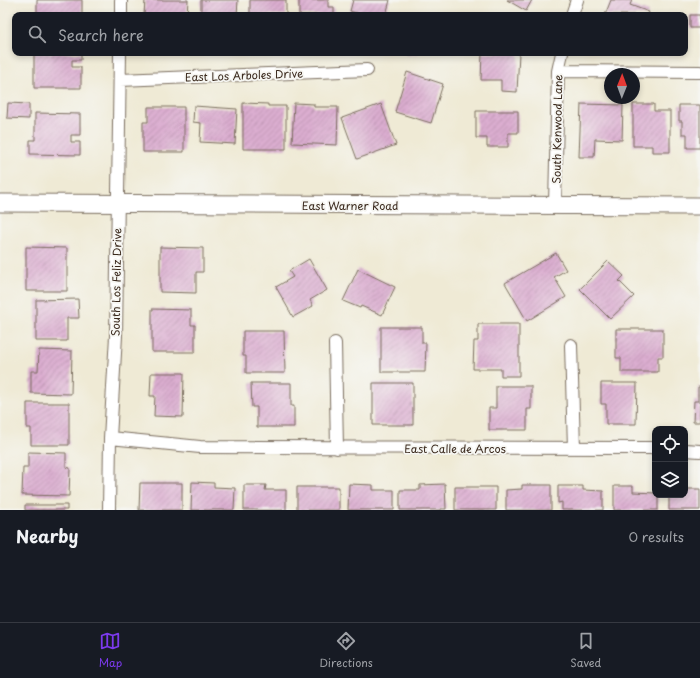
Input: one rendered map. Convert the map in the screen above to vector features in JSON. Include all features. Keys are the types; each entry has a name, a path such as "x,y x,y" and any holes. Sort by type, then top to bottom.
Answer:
{"main road":[{"name":"East Warner Road","path":"0,203 700,206"}],"street":[{"path":"121,0 121,12"},
{"path":"573,12 577,0"},
{"name":"South Los Feliz Drive","path":"109,510 110,438 116,336 120,56"},
{"name":"South Kenwood Lane","path":"555,205 558,71 561,56"},
{"name":"East Los Arboles Drive","path":"120,80 367,70"},
{"path":"558,71 700,72"},
{"path":"335,342 336,448"},
{"path":"571,345 574,448"},
{"name":"East Calle de Arcos","path":"110,438 200,447 652,448"},
{"path":"688,450 700,451"}],"building":[{"path":"37,0 82,0 82,12 37,12"},
{"path":"145,0 188,0 187,12 144,12"},
{"path":"201,0 238,0 237,12 201,12"},
{"path":"250,0 286,0 286,12 250,12"},
{"path":"299,0 328,0 328,7 334,7 334,12 299,12"},
{"path":"353,0 390,0 387,12 350,11"},
{"path":"507,0 532,0 526,11"},
{"path":"611,0 632,0 630,5 649,12 606,12"},
{"path":"690,15 700,15 700,28 690,28"},
{"path":"34,56 81,56 81,60 72,60 72,67 81,67 81,88 34,88"},
{"path":"482,56 519,56 517,92 501,91 501,80 481,80"},
{"path":"407,72 443,84 431,123 395,112"},
{"path":"8,103 29,104 29,119 7,118"},
{"path":"243,103 268,104 268,106 286,106 286,149 243,149"},
{"path":"294,103 314,104 314,107 338,107 337,145 292,143"},
{"path":"381,104 396,145 357,159 342,118"},
{"path":"581,104 623,105 622,140 595,139 594,157 579,157"},
{"path":"633,104 654,104 654,111 670,111 670,152 652,152 652,146 633,146"},
{"path":"679,105 700,105 700,148 687,148 687,134 682,134 682,121 679,121"},
{"path":"194,106 237,109 235,144 200,142 201,123 193,122"},
{"path":"148,107 184,107 184,152 143,152 143,122 148,122"},
{"path":"476,111 518,111 518,133 508,133 508,147 487,147 487,138 476,138"},
{"path":"35,113 80,114 80,135 71,135 71,142 80,142 80,155 30,154 30,140 35,140"},
{"path":"26,247 67,248 67,291 26,291"},
{"path":"160,247 203,248 203,272 196,272 196,293 160,292"},
{"path":"556,253 566,270 554,277 566,297 527,321 505,283"},
{"path":"309,259 327,290 310,300 313,306 293,317 276,287 293,277 289,271"},
{"path":"608,261 624,276 619,281 634,296 610,319 580,289"},
{"path":"358,269 395,287 382,315 361,306 360,308 343,301"},
{"path":"78,299 79,318 67,318 67,341 36,341 36,300"},
{"path":"152,309 191,310 191,325 195,325 195,352 152,352"},
{"path":"478,324 519,324 519,376 501,376 501,369 473,369 474,341 478,341"},
{"path":"381,327 422,327 422,343 426,343 425,372 381,372"},
{"path":"616,329 663,329 663,357 658,357 658,372 621,372 621,358 616,358"},
{"path":"243,331 284,331 285,373 246,373 246,356 243,356"},
{"path":"39,350 72,351 71,394 31,393 31,371 38,371"},
{"path":"151,373 184,373 183,417 154,416 155,396 150,396"},
{"path":"251,383 291,383 291,406 294,406 294,427 257,427 257,407 252,407"},
{"path":"373,383 413,383 413,425 373,425"},
{"path":"601,383 637,383 636,424 606,424 606,404 601,404"},
{"path":"496,386 531,386 531,409 527,409 527,430 489,430 489,408 496,408"},
{"path":"698,387 700,387 700,422 693,422 694,401 698,401"},
{"path":"27,403 69,403 69,445 31,445 31,428 27,428"},
{"path":"28,452 66,453 66,467 70,468 69,496 22,495 23,468 28,468"},
{"path":"192,482 214,483 214,487 235,488 234,510 191,510"},
{"path":"140,483 182,483 182,510 139,510"},
{"path":"349,484 373,485 373,490 394,490 394,510 348,510"},
{"path":"445,484 446,509 400,510 400,490 420,490 420,485"},
{"path":"244,485 266,485 265,490 286,490 286,510 244,510"},
{"path":"522,485 551,485 551,510 506,510 506,490 522,489"},
{"path":"558,486 583,486 583,490 603,491 603,510 562,510 562,502 558,503"},
{"path":"614,486 633,486 633,492 652,493 652,498 658,498 658,510 614,510"},
{"path":"297,487 339,487 339,510 297,510"},
{"path":"455,487 496,487 496,510 455,510"},
{"path":"688,489 700,489 700,510 669,510 669,498 688,498"},
{"path":"25,505 67,505 67,510 25,510"}]}
